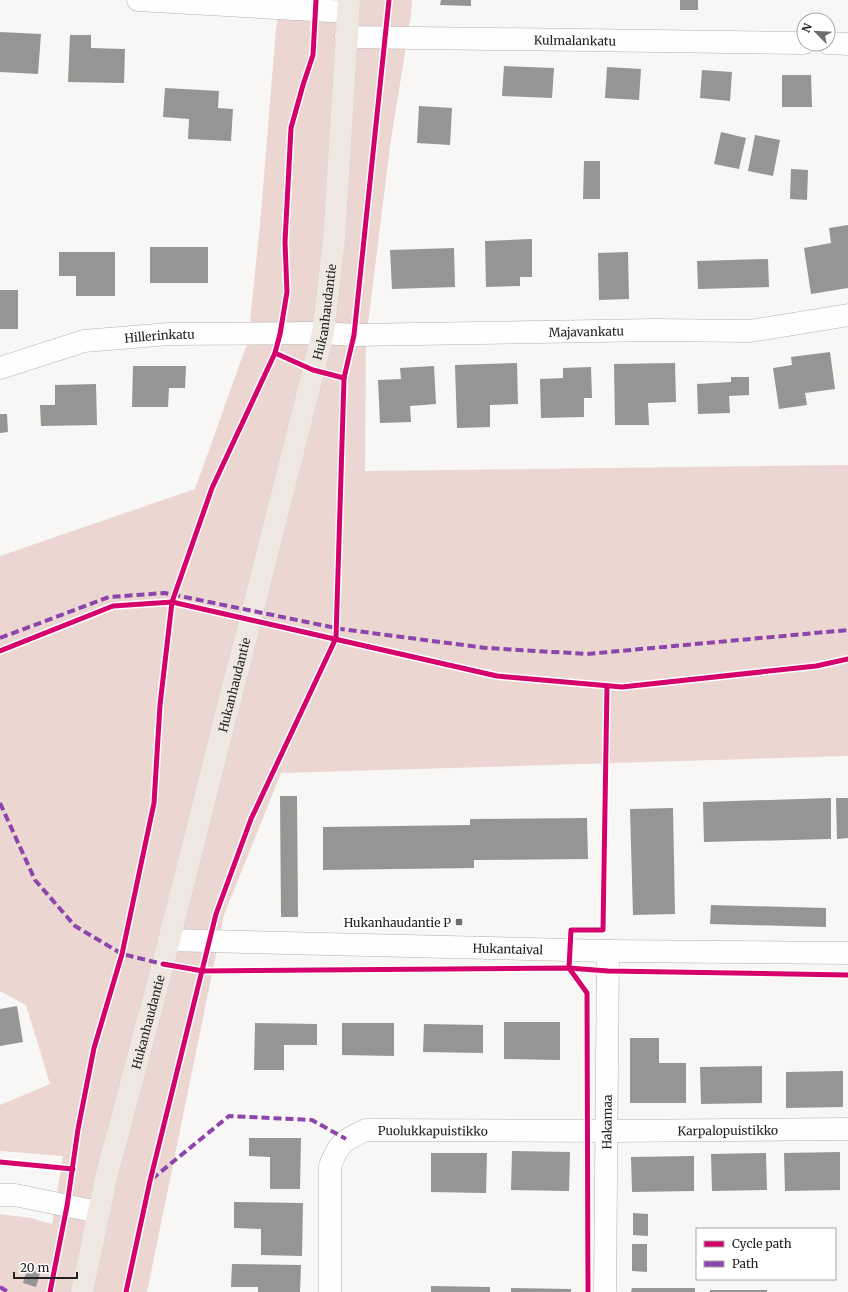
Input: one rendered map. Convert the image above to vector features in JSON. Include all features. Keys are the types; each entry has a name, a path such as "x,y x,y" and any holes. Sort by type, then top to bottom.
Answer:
{"main road":[{"name":"Hukanhaudantie","path":"82,1292 98,1212 169,940 323,333 334,240 349,6"}],"street":[{"path":"138,0 349,6"},
{"name":"Kulmalankatu","path":"346,37 796,43"},
{"path":"836,43 848,44"},
{"name":"Majavankatu","path":"323,333 354,335 655,330 750,331 848,315"},
{"name":"Hillerinkatu","path":"0,368 84,341 169,334 323,333"},
{"name":"Hukantaival","path":"169,940 608,951 848,953"},
{"name":"Hakamaa","path":"605,1292 608,951"},
{"name":"Karpalopuistikko","path":"607,1131 848,1129"},
{"name":"Puolukkapuistikko","path":"330,1292 330,1166 336,1151 346,1139 366,1130 607,1131"},
{"path":"0,1195 15,1195 98,1212"}],"shaded area":[{"path":"281,0 412,0 411,15 390,146 366,340 365,471 848,465 848,756 281,773 224,915 147,1292 0,1292 0,1214 31,1218 52,1224 63,1156 0,1151 0,1105 50,1084 26,1005 0,991 0,556 195,489 248,341 260,225 276,29"}],"building":[{"path":"441,0 471,0 471,6 440,5"},
{"path":"680,0 698,0 698,10 680,10"},
{"path":"0,32 41,34 38,74 0,72"},
{"path":"70,35 91,35 91,48 125,49 124,83 68,82"},
{"path":"504,66 554,68 552,98 502,96"},
{"path":"607,67 641,69 639,100 605,98"},
{"path":"702,70 732,72 730,101 700,98"},
{"path":"782,75 811,75 812,107 782,107"},
{"path":"165,88 219,91 218,108 233,109 231,141 188,139 189,119 163,117"},
{"path":"419,106 452,108 450,145 417,143"},
{"path":"721,132 746,138 739,169 714,164"},
{"path":"755,135 780,140 773,176 748,171"},
{"path":"584,161 600,161 600,199 583,199"},
{"path":"791,169 808,170 807,200 790,199"},
{"path":"848,225 848,288 811,294 804,248 831,243 829,228"},
{"path":"532,239 532,277 520,277 520,286 486,287 485,241"},
{"path":"150,247 208,247 208,283 150,283"},
{"path":"454,248 455,287 392,289 390,250"},
{"path":"59,252 115,252 115,296 76,296 76,276 59,276"},
{"path":"628,252 629,299 599,300 598,253"},
{"path":"768,259 769,287 698,289 697,261"},
{"path":"0,290 18,290 18,329 0,329"},
{"path":"830,352 835,389 805,393 807,405 779,409 773,368 792,365 791,357"},
{"path":"517,363 518,404 490,405 490,427 457,428 455,365"},
{"path":"675,363 676,402 648,403 649,425 615,425 614,364"},
{"path":"133,366 186,366 185,388 169,388 168,407 132,407"},
{"path":"434,366 436,404 410,406 411,422 380,423 378,380 401,379 400,368"},
{"path":"591,367 592,398 584,398 584,417 541,418 540,379 563,378 563,368"},
{"path":"731,377 749,377 749,395 729,396 730,413 698,414 697,384 731,382"},
{"path":"96,384 97,425 41,426 40,405 55,405 55,385"},
{"path":"0,414 7,414 8,432 0,433"},
{"path":"280,796 297,796 298,917 281,917"},
{"path":"831,798 831,839 704,842 703,802"},
{"path":"836,798 848,798 848,838 837,839"},
{"path":"673,808 675,914 633,915 630,809"},
{"path":"587,818 588,859 474,860 474,868 323,870 323,827 470,825 470,819"},
{"path":"711,905 826,908 826,927 710,924"},
{"path":"17,1006 23,1042 0,1046 0,1009"},
{"path":"504,1022 560,1022 560,1060 504,1059"},
{"path":"255,1023 317,1024 317,1045 284,1045 284,1070 254,1070"},
{"path":"342,1023 394,1023 394,1056 342,1055"},
{"path":"424,1024 483,1025 483,1053 423,1052"},
{"path":"630,1038 659,1038 659,1063 686,1063 686,1103 630,1103"},
{"path":"762,1066 762,1103 701,1104 700,1067"},
{"path":"843,1071 843,1107 786,1108 786,1072"},
{"path":"249,1138 301,1138 300,1189 270,1189 270,1157 249,1156"},
{"path":"512,1151 570,1152 569,1191 511,1190"},
{"path":"840,1152 840,1190 785,1191 784,1153"},
{"path":"431,1153 487,1153 486,1193 431,1192"},
{"path":"766,1153 767,1190 712,1191 711,1154"},
{"path":"694,1156 694,1191 632,1192 631,1157"},
{"path":"234,1202 303,1203 302,1256 261,1255 261,1229 234,1228"},
{"path":"633,1213 648,1214 648,1236 633,1235"},
{"path":"632,1244 647,1244 647,1272 632,1271"},
{"path":"232,1264 301,1265 300,1292 258,1292 258,1287 231,1287"},
{"path":"27,1269 40,1273 36,1287 23,1283"},
{"path":"431,1286 490,1287 490,1292 431,1292"},
{"path":"511,1288 571,1289 571,1292 511,1292"},
{"path":"632,1288 695,1288 695,1292 631,1292"},
{"path":"710,1290 767,1290 767,1292 710,1292"}],"marked path":[{"path":"0,638 109,597 165,593 341,629 486,648 587,654 848,630"},
{"path":"0,803 35,880 75,926 122,954 163,964"},
{"path":"152,1179 229,1116 312,1120 346,1139"},
{"path":"0,1287 8,1292"}],"cycle path":[{"path":"50,1292 67,1206 78,1129 94,1048 122,954 154,803 160,705 172,602 212,488 275,353 280,334 287,292 285,242 291,128 313,55 316,0"},
{"path":"126,1292 150,1181 216,914 251,819 336,638 344,378 354,335 389,0"},
{"path":"275,353 313,370 344,378"},
{"path":"0,651 113,606 172,602 497,676 622,687 816,666 848,659"},
{"path":"588,1292 587,993 569,968 571,930 603,930 607,686"},
{"path":"163,964 203,971 569,968 608,971 848,975"},
{"path":"0,1162 73,1169"}],"place":[{"name":"Hukanhaudantie P","path":"459,922"}]}
